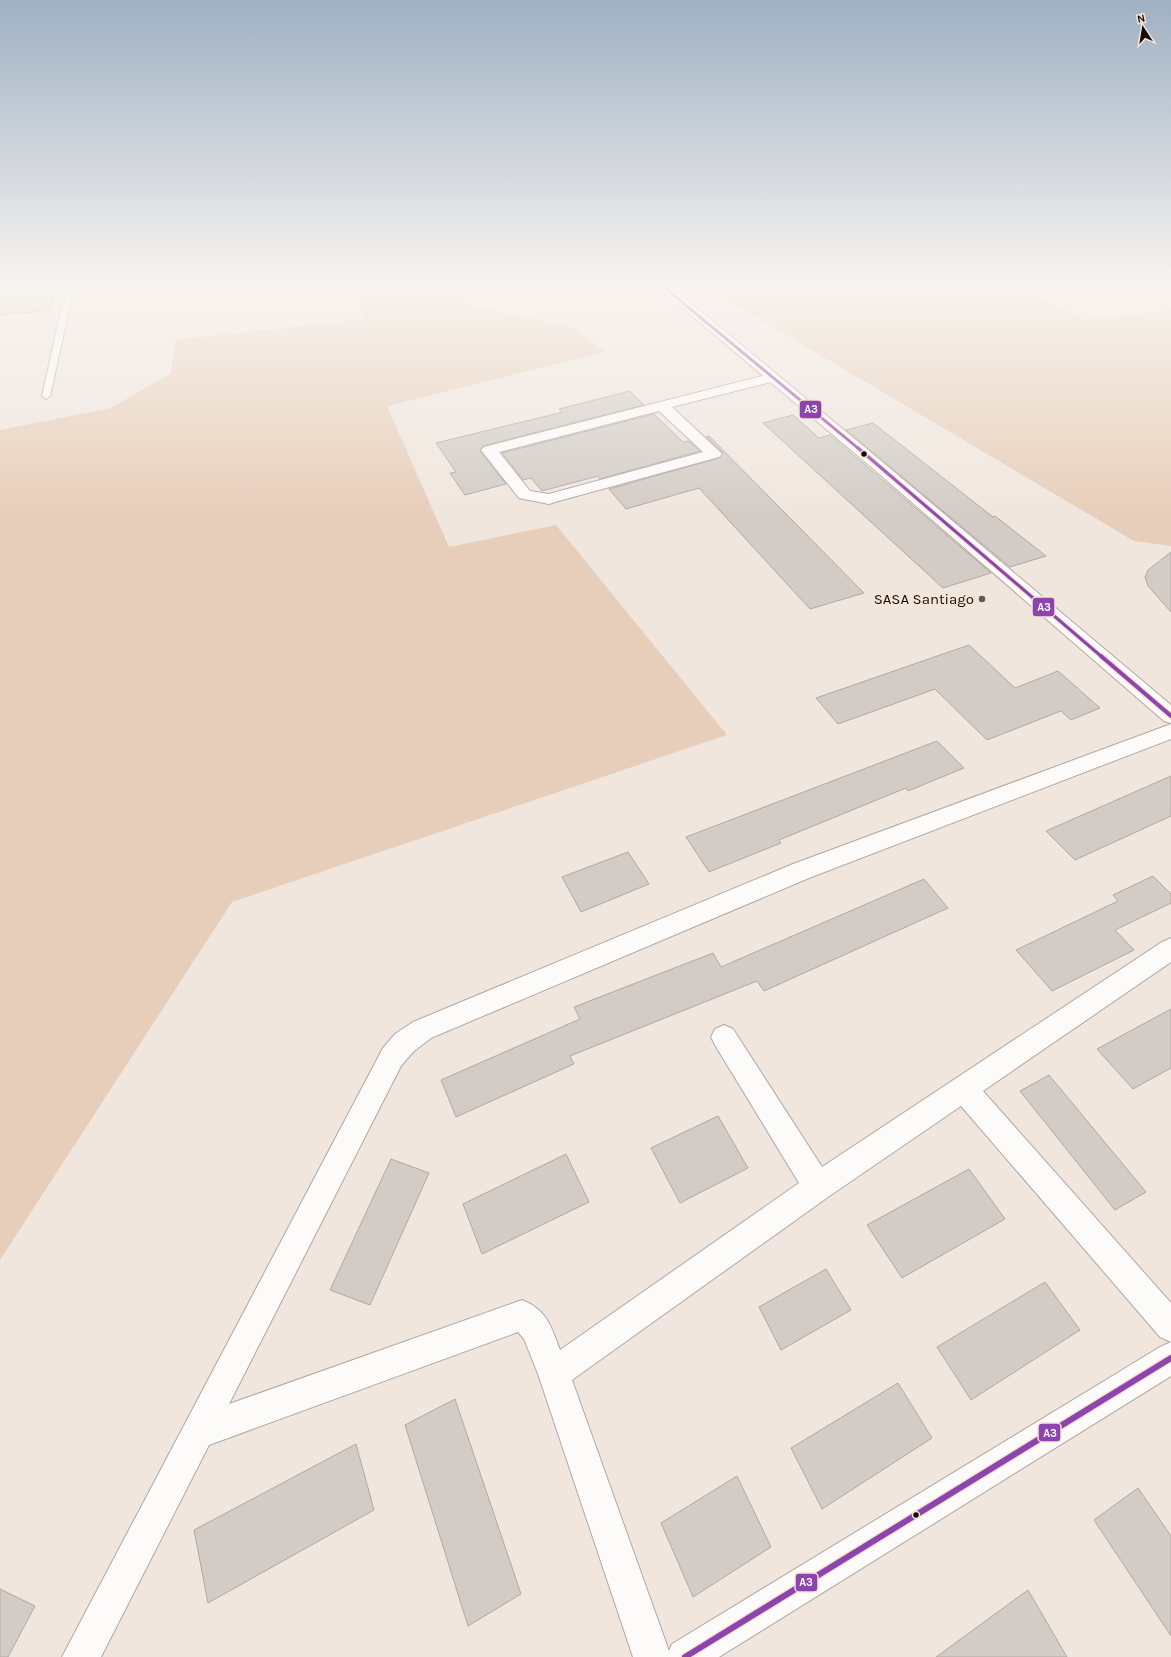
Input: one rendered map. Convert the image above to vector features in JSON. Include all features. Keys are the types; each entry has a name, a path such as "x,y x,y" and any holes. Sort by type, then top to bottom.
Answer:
{"street":[{"path":"749,360 881,468 1171,716"},
{"path":"663,406 714,454 549,499 525,494 489,450 770,378"},
{"path":"81,1657 389,1064 404,1042 422,1030 801,871 1171,731"},
{"path":"554,1374 818,1187 1171,949"},
{"path":"724,1037 818,1187"},
{"path":"963,1089 1171,1326"},
{"path":"198,1432 522,1315 536,1328 554,1374 652,1657"},
{"path":"685,1657 1171,1358"}],"lane":[{"path":"46,396 54,360"}],"shaded area":[{"path":"173,360 571,360 387,406 449,547 556,525 727,735 232,902 0,1260 0,430 111,408 171,373"},
{"path":"829,360 1171,360 1171,546 1134,541"}],"building":[{"path":"630,391 644,405 483,446 480,451 506,484 465,495 450,473 456,472 436,443 563,412 559,409"},
{"path":"654,414 683,442 689,441 700,451 600,479 598,476 542,491 531,478 523,480 502,453"},
{"path":"793,415 819,438 830,435 991,573 943,588 763,423"},
{"path":"873,423 993,517 995,516 1046,556 1010,567 846,430"},
{"path":"709,436 864,593 810,609 699,488 626,509 609,489 719,458 723,453 706,437"},
{"path":"1171,552 1171,612 1148,586 1145,577 1148,570"},
{"path":"969,645 1015,688 1058,671 1100,708 1071,720 1061,711 987,740 935,689 838,724 816,698"},
{"path":"937,741 964,768 908,791 906,788 779,840 781,843 709,872 686,837"},
{"path":"1171,776 1171,816 1075,860 1046,831"},
{"path":"628,852 649,884 581,912 562,877"},
{"path":"1153,876 1171,894 1171,903 1115,930 1134,950 1052,991 1016,950 1118,901 1113,895"},
{"path":"924,879 948,908 764,991 757,981 570,1056 574,1064 456,1117 441,1080 580,1019 574,1007 713,953 721,967"},
{"path":"1171,1009 1171,1068 1133,1089 1097,1049"},
{"path":"1049,1075 1146,1192 1115,1210 1020,1091"},
{"path":"718,1116 748,1168 680,1203 651,1148"},
{"path":"566,1154 589,1202 482,1254 463,1204"},
{"path":"391,1159 429,1173 370,1305 330,1290"},
{"path":"969,1169 1005,1219 902,1278 867,1225"},
{"path":"826,1269 851,1310 781,1350 759,1307"},
{"path":"1045,1282 1080,1330 971,1400 937,1347"},
{"path":"898,1383 932,1438 822,1509 791,1448"},
{"path":"455,1399 521,1594 468,1626 405,1425"},
{"path":"356,1444 374,1510 208,1603 194,1530"},
{"path":"737,1476 771,1547 693,1597 661,1523"},
{"path":"1138,1488 1171,1536 1171,1636 1094,1520"},
{"path":"0,1589 35,1606 8,1657 0,1657"},
{"path":"1028,1590 1067,1657 936,1657"}],"transit line":[{"name":"A3","path":"752,360 875,463 1171,716"},
{"name":"A3","path":"685,1657 1171,1358"}],"place":[{"name":"SASA Santiago","path":"982,599"}]}
